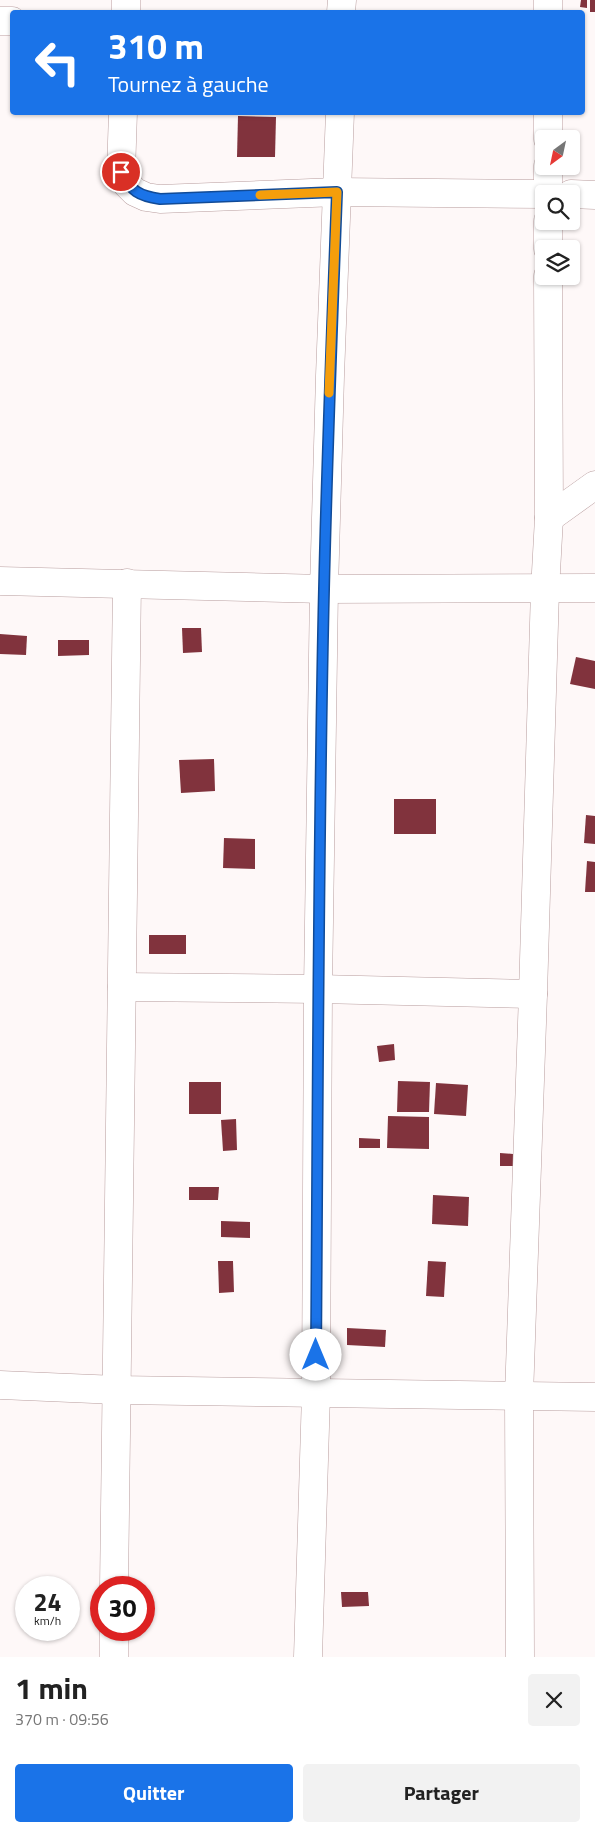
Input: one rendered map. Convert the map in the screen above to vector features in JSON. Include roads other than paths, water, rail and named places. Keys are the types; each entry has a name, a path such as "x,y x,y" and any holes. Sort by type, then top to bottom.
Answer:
{"street":[{"path":"123,115 121,172 127,184 135,192 146,197 160,199 337,192 535,194"},
{"path":"308,1657 316,1394 318,988 324,589 340,115"},
{"path":"548,115 548,130"},
{"path":"580,194 595,195"},
{"path":"520,1657 519,1396 545,590 549,518 548,285"},
{"path":"549,518 595,485"},
{"path":"0,581 324,589 545,590 595,588"},
{"path":"114,1576 126,583"},
{"path":"122,987 318,988 533,994"},
{"path":"0,1385 117,1390 595,1397"},
{"path":"114,1641 114,1657"}]}
